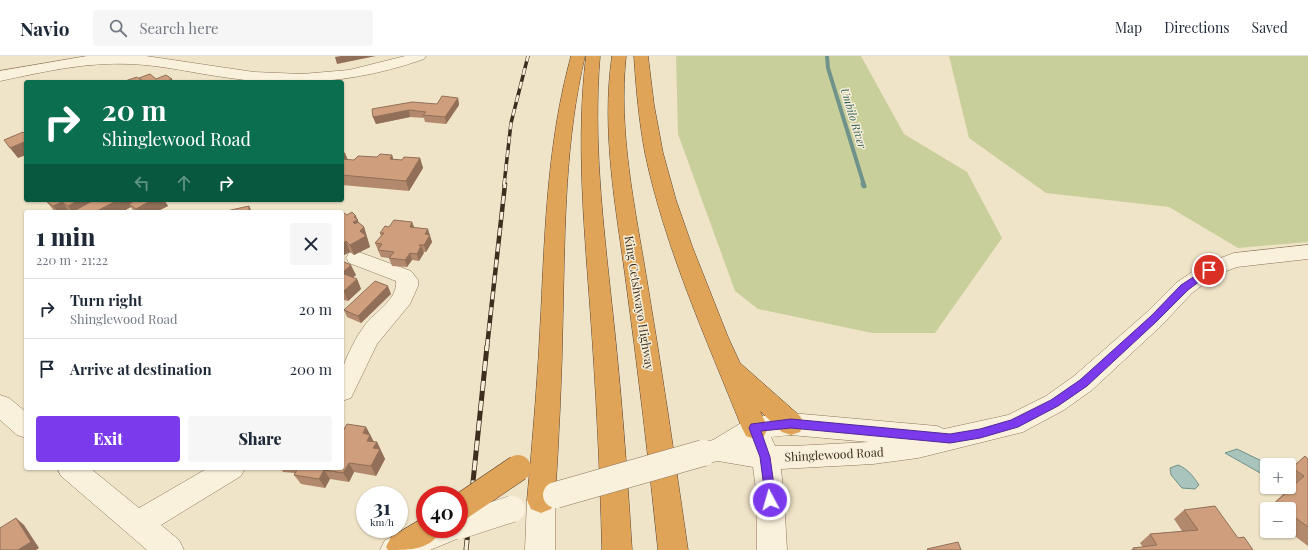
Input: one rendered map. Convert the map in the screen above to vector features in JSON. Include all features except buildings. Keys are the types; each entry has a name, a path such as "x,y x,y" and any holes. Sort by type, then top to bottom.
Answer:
{"highway":[{"path":"549,497 548,433 553,249 559,164 574,71 578,56"},
{"path":"593,56 588,92 588,164 605,349 617,550"},
{"name":"King Cetshwayo Highway","path":"619,56 615,111 618,154 656,412 673,550"},
{"path":"641,56 642,82 650,137 671,217 701,301 754,428"},
{"path":"729,366 791,424"},
{"path":"468,502 518,468 532,455 548,433"}],"street":[{"path":"0,76 63,64 117,59 160,62 253,77 278,79 306,78 355,73 419,56"},
{"name":"Shinglewood Road","path":"710,452 793,458 873,453 918,448 950,438 980,433 1014,424 1025,420 1065,397 1100,368 1184,288 1209,270 1234,260 1308,252"},
{"path":"344,387 368,338 404,295 408,286 408,280 404,276 356,258"},
{"path":"0,405 24,425"},
{"name":"Shinglewood Road","path":"468,521 710,452 754,428 791,424 950,438"},
{"path":"754,428 765,457 772,513 772,550"},
{"path":"72,470 169,550"},
{"path":"138,524 222,474"},
{"path":"540,550 549,497"},
{"name":"Shinglewood Road","path":"398,549 423,538"}],"green space":[{"path":"676,56 861,56 904,134 967,172 1002,238 935,333 872,333 758,309 735,291 678,134"},
{"path":"949,56 1308,56 1308,242 1238,248 1169,207 1046,193 969,138"}],"water":[{"path":"1237,449 1260,460 1260,473 1225,453"},
{"path":"1178,465 1187,471 1197,482 1199,485 1195,489 1182,488 1171,475 1170,468"}],"waterway":[{"name":"Umbilo River","path":"827,56 828,68 864,185"}],"railway":[{"path":"504,185 511,123 528,56"},
{"path":"487,347 505,184"},
{"path":"466,550 487,346"}],"route":[{"path":"770,500 768,472 765,457 754,428 791,424 950,438 980,433 1014,424 1025,420 1055,403 1083,383 1154,319 1184,288 1209,270"}]}
